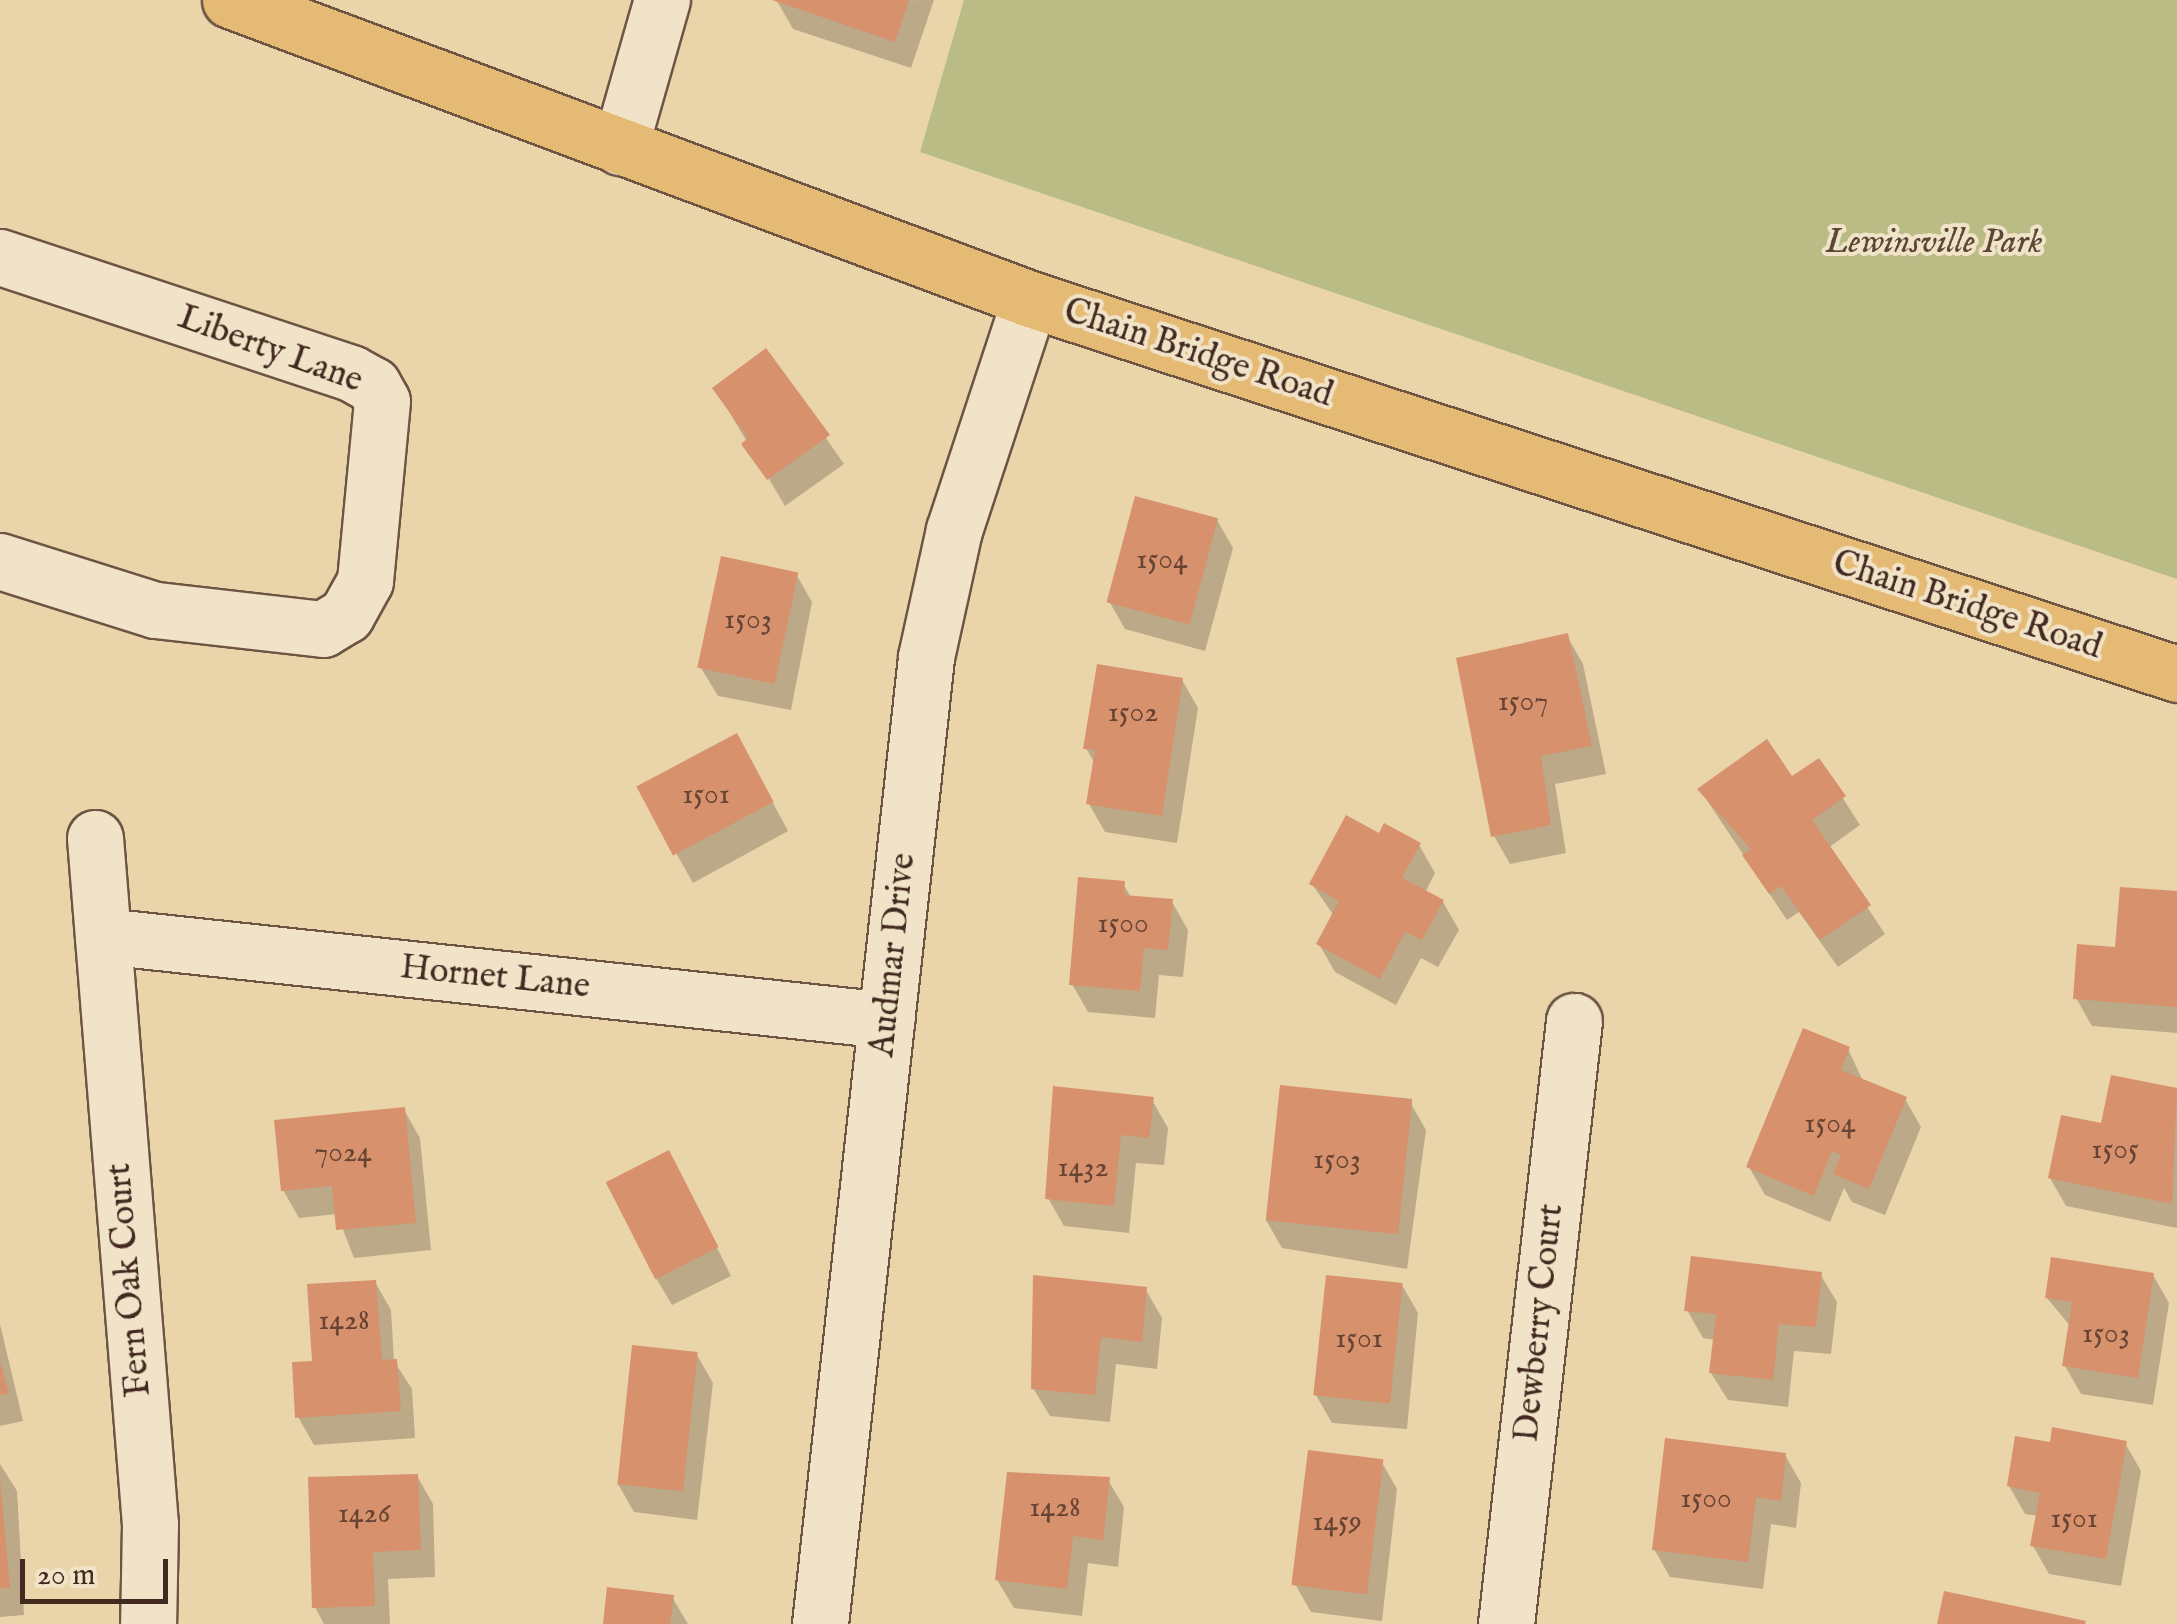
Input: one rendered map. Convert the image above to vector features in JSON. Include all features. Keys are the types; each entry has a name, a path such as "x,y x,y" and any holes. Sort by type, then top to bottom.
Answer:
{"main road":[{"name":"Chain Bridge Road","path":"230,0 1030,299 2177,674"}],"street":[{"path":"620,147 662,0"},
{"name":"Liberty Lane","path":"0,257 352,373 373,384 382,400 366,581 346,616 323,629 155,610 0,561"},
{"name":"Audmar Drive","path":"820,1624 926,656 954,530 1030,299"},
{"name":"Fern Oak Court","path":"95,838 150,1524 148,1624"},
{"name":"Hornet Lane","path":"103,936 887,1020"},
{"name":"Dewberry Court","path":"1506,1624 1574,1021"}],"green space":[{"name":"Lewinsville Park","path":"964,0 2177,0 2177,579 920,152"}],"building":[{"path":"772,0 909,0 895,42"},
{"path":"766,348 830,435 767,480 741,444 748,438 712,388"},
{"path":"1135,496 1218,518 1190,625 1107,602"},
{"path":"721,556 798,572 775,684 697,668"},
{"path":"1568,633 1592,746 1541,756 1551,825 1491,837 1456,658"},
{"path":"1097,664 1183,678 1162,816 1086,804 1095,750 1083,749"},
{"path":"737,733 774,802 673,855 636,787"},
{"path":"1767,739 1792,776 1819,758 1846,796 1812,820 1871,905 1820,940 1781,886 1769,894 1742,855 1751,849 1697,789"},
{"path":"1346,815 1379,833 1384,823 1421,843 1402,878 1444,900 1422,940 1405,932 1380,979 1316,944 1339,901 1309,884"},
{"path":"1078,877 1125,881 1124,895 1173,899 1168,950 1144,948 1140,991 1069,985"},
{"path":"2120,887 2177,891 2177,1007 2073,999 2077,944 2115,947"},
{"path":"1803,1028 1850,1047 1841,1070 1907,1097 1869,1189 1833,1174 1841,1155 1832,1151 1814,1196 1746,1167"},
{"path":"2111,1075 2177,1088 2172,1204 2048,1178 2061,1115 2101,1123"},
{"path":"1280,1085 1412,1099 1398,1234 1266,1220"},
{"path":"1053,1086 1154,1097 1149,1138 1121,1135 1114,1206 1045,1199"},
{"path":"405,1107 416,1223 336,1230 332,1186 281,1191 274,1120"},
{"path":"669,1150 718,1247 655,1279 606,1182"},
{"path":"1691,1256 1822,1272 1816,1327 1779,1324 1773,1380 1709,1373 1716,1314 1684,1311"},
{"path":"2051,1257 2154,1273 2138,1378 2062,1366 2072,1302 2045,1298"},
{"path":"1033,1275 1147,1287 1142,1342 1101,1337 1095,1395 1031,1389"},
{"path":"1326,1275 1403,1283 1390,1403 1313,1395"},
{"path":"376,1280 382,1360 397,1359 401,1411 295,1418 292,1362 312,1361 307,1284"},
{"path":"632,1345 698,1352 683,1491 617,1484"},
{"path":"0,1362 9,1393 0,1395"},
{"path":"2052,1427 2127,1441 2106,1559 2030,1546 2040,1493 2007,1486 2015,1436 2050,1442"},
{"path":"1665,1438 1786,1453 1781,1501 1756,1497 1748,1562 1652,1550"},
{"path":"1308,1450 1383,1459 1367,1594 1291,1585"},
{"path":"1007,1472 1110,1477 1103,1540 1073,1536 1067,1589 995,1580"},
{"path":"418,1474 421,1550 373,1552 375,1606 312,1608 308,1477"},
{"path":"0,1478 10,1588 0,1588"},
{"path":"607,1587 674,1595 670,1624 603,1624"},
{"path":"1944,1591 2086,1621 1937,1624"}]}
